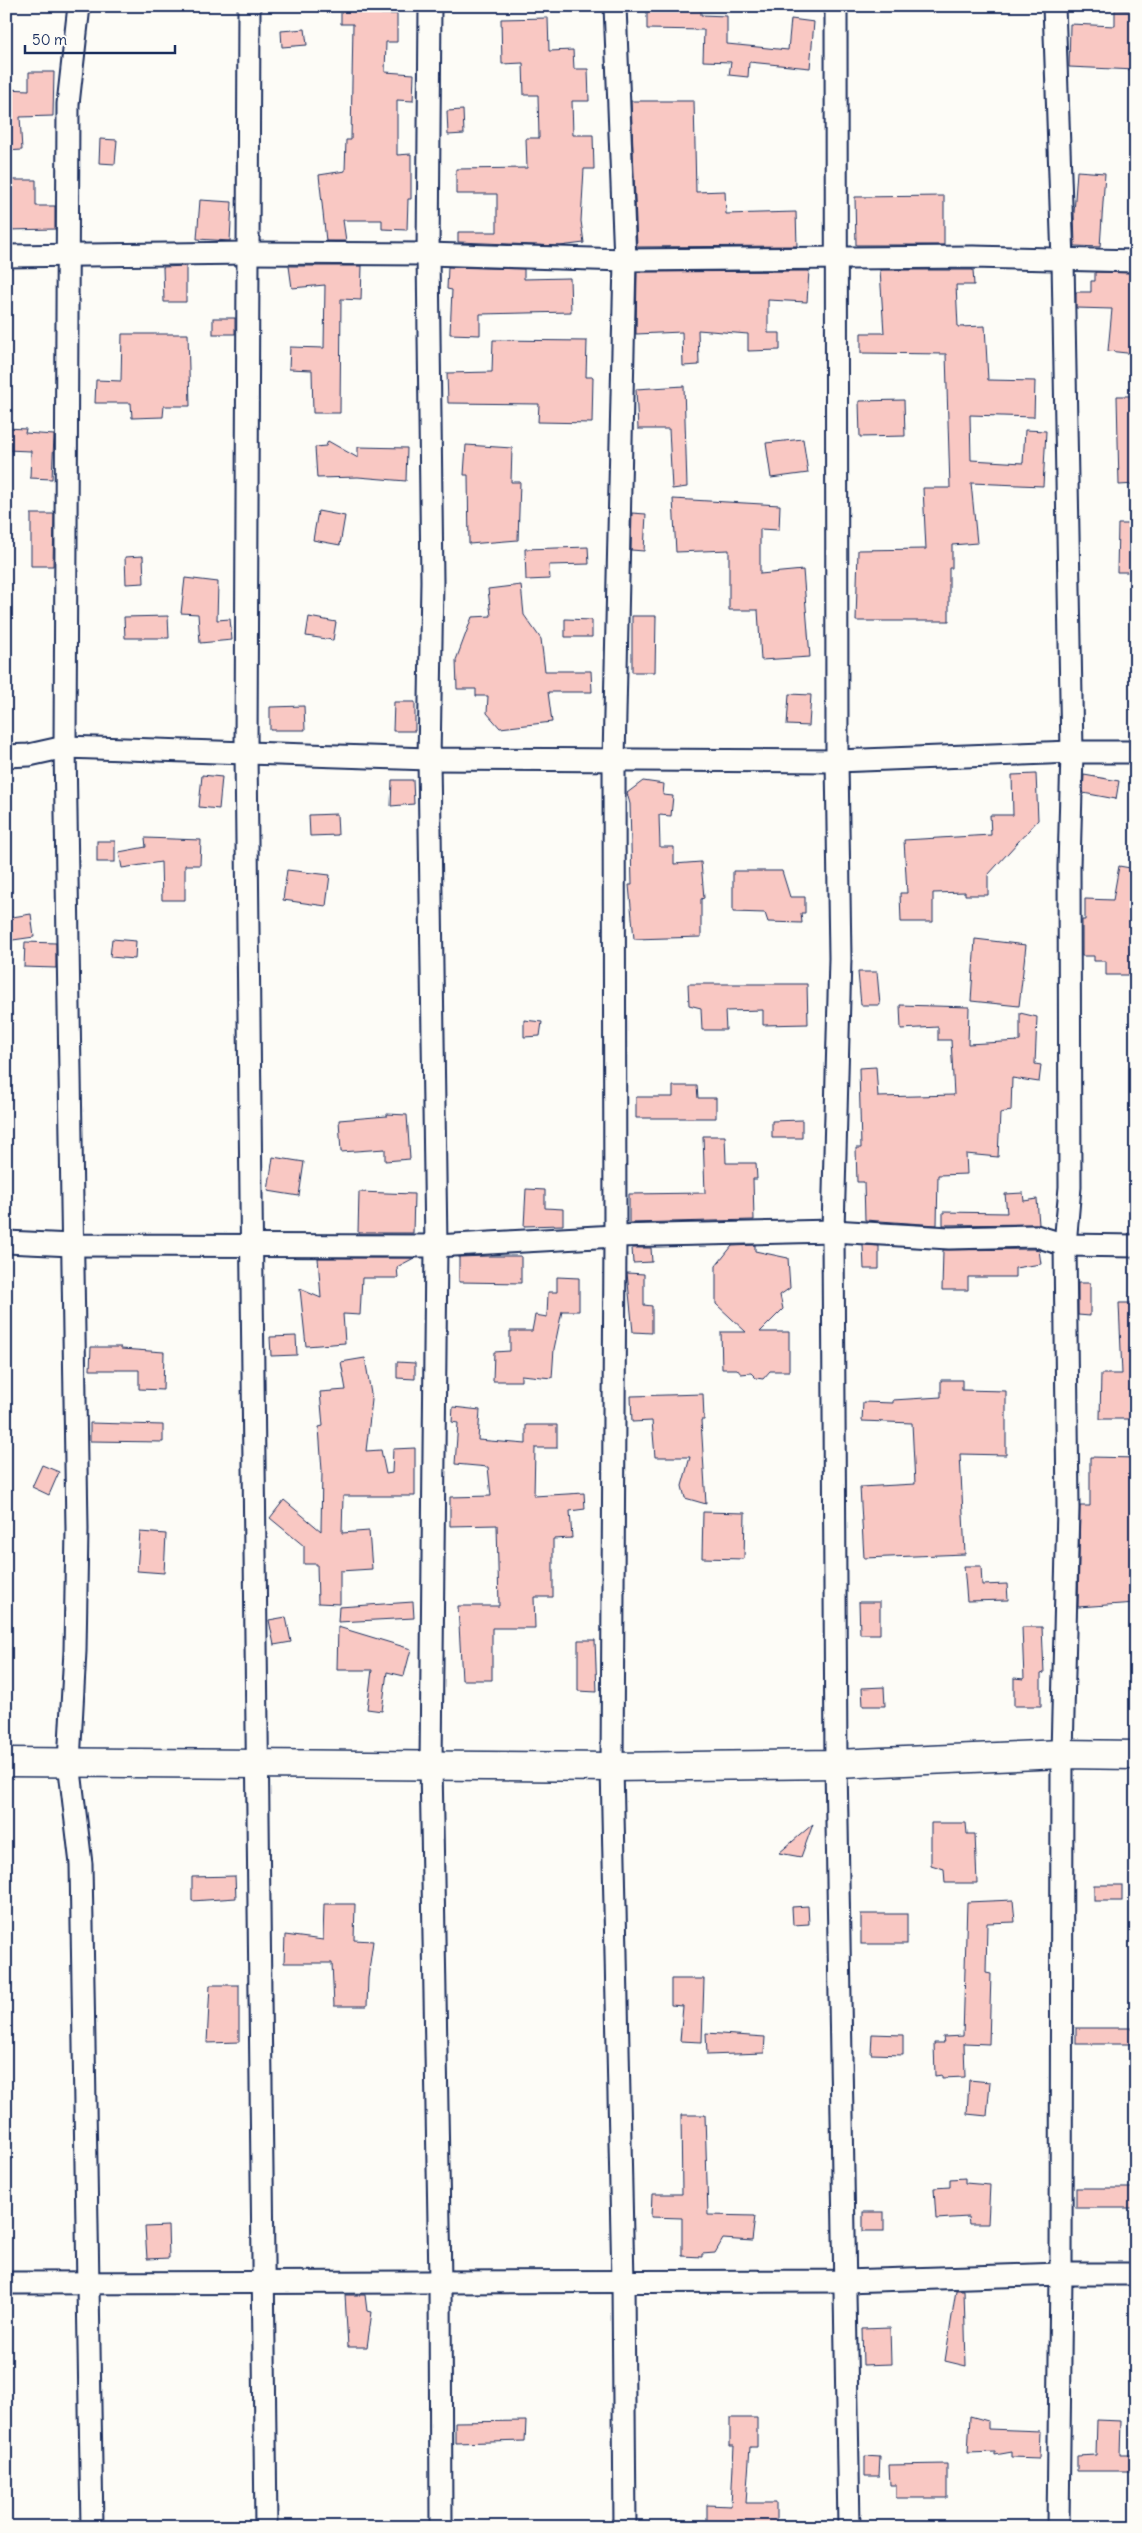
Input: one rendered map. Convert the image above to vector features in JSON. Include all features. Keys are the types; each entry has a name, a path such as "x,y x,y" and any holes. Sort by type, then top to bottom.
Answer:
{"street":[{"path":"79,6 68,104 67,256 65,747 76,1530 75,1651 69,1762 81,1864 90,2283 92,2527"},
{"path":"249,6 246,753 266,2527"},
{"path":"430,6 428,254 432,581 429,759 436,1246 431,1765 440,2281 441,2527"},
{"path":"615,6 625,260 614,759 615,1236 612,1767 623,2282 625,2527"},
{"path":"836,6 837,761 840,958 833,1231 836,1764 849,2527"},
{"path":"1054,6 1063,261 1072,752 1069,867 1070,1187 1065,1245 1068,1508 1062,1754 1061,2274 1058,2527"},
{"path":"6,256 248,253 428,254 625,260 973,257 1063,261 1136,261"},
{"path":"6,756 65,747 429,759 837,761 1072,752 1136,752"},
{"path":"6,1242 72,1245 436,1246 615,1236 833,1231 949,1238 1036,1236 1065,1245 1136,1246"},
{"path":"6,1762 612,1767 836,1764 1062,1754 1136,1755"},
{"path":"6,2284 440,2281 845,2282 1061,2274 1136,2274"}],"building":[{"path":"341,6 381,6 381,14 397,14 397,42 386,42 385,72 414,74 413,101 397,100 397,155 411,154 411,199 408,199 407,230 382,229 382,220 343,220 346,241 326,241 319,175 345,171 346,140 351,140 353,24 341,24"},
{"path":"647,6 701,6 701,15 727,16 727,44 788,50 791,19 814,22 810,68 749,62 748,77 729,75 731,62 703,61 704,30 647,29"},
{"path":"1115,10 1136,11 1136,70 1069,67 1070,24 1115,26"},
{"path":"548,18 549,51 573,50 574,69 588,69 589,101 572,101 573,135 593,135 594,169 584,169 581,221 584,243 560,246 458,242 458,232 497,232 497,194 456,194 456,169 527,168 526,138 539,138 538,95 524,95 523,63 502,64 501,19"},
{"path":"305,29 307,45 282,47 281,31"},
{"path":"29,72 54,72 53,116 20,117 22,150 6,151 6,89 29,90"},
{"path":"631,101 694,101 696,192 725,191 726,214 796,212 797,246 637,247"},
{"path":"463,110 464,134 448,135 447,111"},
{"path":"100,139 117,140 115,164 99,163"},
{"path":"1077,171 1105,173 1100,247 1075,246 1074,213"},
{"path":"6,180 36,180 36,206 55,206 55,229 7,230"},
{"path":"944,196 944,245 856,245 855,197"},
{"path":"200,200 232,202 230,241 197,239"},
{"path":"186,266 186,302 164,302 163,267"},
{"path":"289,266 362,266 361,300 341,299 340,413 313,413 312,370 289,369 290,347 324,348 325,285 292,288"},
{"path":"448,267 524,269 524,279 570,278 571,312 480,314 480,335 450,334 452,290 447,289"},
{"path":"880,270 973,270 974,285 956,285 958,327 985,326 988,380 1035,381 1034,417 970,415 971,460 1023,463 1025,430 1046,431 1043,486 971,483 977,543 952,545 952,568 949,568 949,621 856,621 858,550 926,549 923,488 950,488 946,354 861,353 861,333 884,333"},
{"path":"809,271 807,302 768,300 768,333 780,333 780,350 748,351 748,334 698,330 699,365 683,366 682,332 636,334 637,272"},
{"path":"1095,272 1136,273 1134,337 1136,354 1108,351 1112,309 1076,308 1076,292 1091,292 1091,281 1095,281"},
{"path":"213,318 235,318 235,334 213,334"},
{"path":"122,334 188,334 190,406 164,406 163,417 132,418 131,403 95,403 96,380 121,381"},
{"path":"493,340 587,341 586,377 593,377 592,423 538,422 539,404 448,403 447,373 492,372"},
{"path":"684,386 687,487 672,489 669,429 638,429 636,389"},
{"path":"1117,396 1136,396 1136,484 1119,485"},
{"path":"904,400 905,436 860,437 859,401"},
{"path":"6,428 26,429 25,433 54,435 52,479 30,478 31,451 6,450"},
{"path":"803,439 808,473 771,478 766,443"},
{"path":"328,441 358,458 358,447 407,448 406,481 358,477 317,478 315,447 326,446"},
{"path":"466,445 512,448 511,482 520,482 518,540 469,544 468,475 464,475"},
{"path":"673,499 780,505 779,530 760,529 760,574 803,570 810,657 761,660 758,610 729,610 729,550 676,552"},
{"path":"318,511 345,516 340,545 313,540"},
{"path":"632,513 646,514 644,551 631,550"},
{"path":"31,514 54,514 53,566 31,566"},
{"path":"1118,524 1136,524 1136,572 1117,572"},
{"path":"588,547 589,564 549,565 550,579 526,580 525,549"},
{"path":"143,556 144,583 126,584 125,557"},
{"path":"185,578 218,582 217,620 230,619 232,640 200,643 198,614 181,613"},
{"path":"521,585 524,615 541,639 545,671 591,671 592,692 548,692 552,722 500,728 487,713 488,696 476,696 476,689 457,689 456,660 472,617 491,616 488,589"},
{"path":"168,616 169,638 125,638 124,617"},
{"path":"632,616 656,616 655,672 632,672"},
{"path":"309,617 336,622 333,640 306,636"},
{"path":"565,619 592,620 592,637 565,637"},
{"path":"789,694 811,695 809,726 787,725"},
{"path":"394,702 415,702 415,731 393,731"},
{"path":"304,706 305,730 270,730 270,707"},
{"path":"1036,774 1038,820 988,875 988,895 965,895 965,892 933,893 933,922 901,922 900,893 907,893 904,840 991,835 990,815 1013,815 1012,775"},
{"path":"202,775 222,777 219,809 199,807"},
{"path":"1084,775 1119,781 1116,799 1083,793"},
{"path":"392,780 413,780 414,804 391,806"},
{"path":"643,781 664,784 663,795 673,796 671,816 659,815 660,847 674,847 674,864 701,862 704,898 701,899 701,937 634,939 629,885 632,885 630,804 627,793"},
{"path":"337,814 338,835 310,836 309,815"},
{"path":"145,838 201,840 200,865 185,865 185,900 162,900 161,862 122,868 119,852 146,847"},
{"path":"97,841 115,841 115,862 97,862"},
{"path":"1119,866 1136,869 1136,975 1106,975 1106,961 1094,961 1094,956 1082,956 1082,920 1085,920 1085,899 1113,900"},
{"path":"287,870 330,875 326,906 283,900"},
{"path":"733,871 782,871 790,897 805,897 805,913 801,913 802,923 768,922 765,913 733,912"},
{"path":"31,914 34,937 6,941 6,918"},
{"path":"112,939 136,941 135,959 110,957"},
{"path":"975,939 1026,945 1019,1006 971,1001"},
{"path":"25,942 56,943 56,968 24,967"},
{"path":"858,972 877,972 880,1005 861,1005"},
{"path":"688,984 807,984 808,1024 763,1025 763,1010 725,1011 726,1030 702,1030 701,1008 689,1005"},
{"path":"900,1005 969,1007 968,1044 1020,1041 1020,1013 1037,1017 1035,1064 1041,1065 1039,1082 1012,1078 1011,1111 1000,1113 998,1157 966,1154 967,1174 938,1175 937,1225 865,1220 864,1182 857,1182 856,1148 861,1148 859,1068 876,1067 878,1097 954,1095 951,1040 938,1040 938,1027 901,1029"},
{"path":"524,1020 542,1022 540,1036 524,1037"},
{"path":"673,1086 697,1086 698,1098 716,1098 716,1118 636,1118 636,1097 673,1097"},
{"path":"387,1114 407,1115 410,1159 385,1161 385,1149 341,1152 339,1120 387,1116"},
{"path":"802,1120 802,1138 772,1138 772,1121"},
{"path":"703,1136 725,1136 726,1163 756,1163 757,1179 753,1179 754,1220 629,1223 629,1194 705,1193"},
{"path":"273,1157 304,1162 299,1196 268,1191"},
{"path":"526,1189 545,1190 545,1208 563,1209 563,1225 524,1226"},
{"path":"359,1192 414,1194 413,1233 358,1233"},
{"path":"1023,1193 1024,1201 1037,1199 1039,1224 943,1225 943,1212 1007,1213 1005,1194"},
{"path":"755,1245 755,1251 788,1258 790,1288 780,1295 783,1309 760,1332 789,1332 789,1371 770,1371 763,1379 756,1378 751,1373 741,1374 737,1369 722,1369 721,1332 746,1332 716,1304 716,1266 732,1246"},
{"path":"863,1245 879,1246 879,1269 864,1269"},
{"path":"632,1248 651,1248 652,1262 633,1263"},
{"path":"943,1250 1039,1250 1041,1264 1015,1268 1015,1277 968,1277 968,1290 942,1290"},
{"path":"521,1256 521,1283 459,1282 459,1257"},
{"path":"318,1258 414,1258 397,1267 398,1278 362,1278 360,1315 343,1314 345,1343 306,1346 300,1289 321,1298"},
{"path":"627,1273 644,1274 644,1305 652,1306 652,1333 633,1332"},
{"path":"557,1277 579,1278 579,1311 562,1311 554,1349 552,1378 521,1375 521,1381 493,1381 494,1352 510,1351 510,1331 532,1331 535,1315 547,1317 548,1292 557,1292"},
{"path":"1078,1283 1090,1283 1090,1316 1078,1315"},
{"path":"1119,1303 1136,1303 1136,1419 1100,1419 1101,1374 1122,1374"},
{"path":"296,1336 297,1355 271,1356 270,1337"},
{"path":"91,1347 121,1347 121,1349 164,1352 163,1390 139,1389 139,1370 90,1370"},
{"path":"365,1358 372,1400 366,1451 381,1450 386,1474 392,1473 393,1449 415,1448 415,1496 343,1496 342,1533 369,1531 372,1569 340,1571 340,1604 318,1603 317,1564 304,1564 304,1546 270,1518 284,1500 321,1531 322,1471 319,1427 323,1426 320,1392 346,1390 341,1362"},
{"path":"397,1362 415,1363 415,1379 397,1378"},
{"path":"941,1380 962,1380 962,1390 1006,1391 1006,1455 960,1454 965,1554 864,1558 860,1487 915,1484 912,1423 862,1421 863,1402 893,1403 893,1400 941,1397"},
{"path":"703,1394 704,1420 701,1420 706,1504 685,1498 682,1486 690,1457 655,1457 652,1421 632,1422 631,1396"},
{"path":"453,1407 480,1410 478,1440 526,1444 526,1425 557,1425 557,1448 535,1448 534,1496 584,1493 585,1509 570,1511 572,1538 553,1539 553,1597 534,1597 535,1628 492,1628 492,1680 462,1680 458,1606 499,1606 497,1525 450,1526 450,1497 491,1496 488,1467 455,1464 458,1423 452,1422"},
{"path":"90,1423 163,1425 163,1442 90,1441"},
{"path":"1090,1457 1136,1458 1136,1603 1078,1607 1080,1506 1090,1506"},
{"path":"42,1465 59,1472 49,1495 32,1487"},
{"path":"703,1512 745,1513 744,1559 702,1558"},
{"path":"140,1532 166,1534 164,1573 137,1571"},
{"path":"964,1566 981,1566 982,1585 1007,1584 1008,1600 967,1601"},
{"path":"413,1602 414,1618 338,1622 339,1607"},
{"path":"859,1602 880,1602 880,1634 860,1634"},
{"path":"286,1617 291,1642 274,1645 269,1620"},
{"path":"338,1627 411,1649 404,1676 387,1672 382,1711 367,1709 372,1670 337,1670"},
{"path":"1022,1627 1042,1627 1044,1673 1041,1674 1041,1706 1014,1706 1014,1678 1024,1679"},
{"path":"578,1640 595,1640 597,1692 578,1691"},
{"path":"884,1687 885,1706 863,1706 862,1688"},
{"path":"931,1823 966,1823 967,1834 975,1834 977,1883 945,1883 944,1869 931,1865"},
{"path":"813,1824 801,1857 779,1853"},
{"path":"235,1876 236,1898 192,1901 192,1877"},
{"path":"1094,1885 1122,1885 1122,1901 1094,1901"},
{"path":"1013,1900 1015,1922 987,1923 986,1973 991,1974 989,2044 964,2043 965,2077 942,2078 942,2075 935,2076 934,2043 944,2043 943,2037 963,2036 967,1902"},
{"path":"324,1904 355,1904 354,1940 373,1941 368,1978 367,2006 334,2006 332,1963 284,1963 285,1935 323,1940"},
{"path":"808,1906 809,1924 793,1925 792,1907"},
{"path":"861,1914 907,1914 907,1944 861,1944"},
{"path":"671,1979 704,1979 702,2042 680,2041 683,2006 671,2005"},
{"path":"210,1985 239,1985 239,2042 207,2043"},
{"path":"1076,2028 1136,2028 1136,2044 1076,2044"},
{"path":"706,2033 765,2037 764,2053 707,2055"},
{"path":"872,2034 903,2035 903,2055 871,2054"},
{"path":"969,2080 990,2082 987,2116 967,2114"},
{"path":"681,2115 705,2115 708,2215 755,2216 752,2241 723,2239 715,2253 702,2254 702,2257 682,2256 682,2218 651,2217 652,2194 682,2194"},
{"path":"965,2178 965,2183 990,2185 988,2224 969,2224 968,2217 936,2219 934,2188 950,2187 950,2179"},
{"path":"1076,2188 1136,2188 1136,2208 1076,2208"},
{"path":"863,2212 884,2212 884,2231 863,2231"},
{"path":"168,2226 169,2258 147,2259 145,2227"},
{"path":"956,2290 964,2290 966,2366 945,2361"},
{"path":"345,2295 365,2295 367,2311 372,2312 367,2347 348,2347"},
{"path":"890,2328 891,2364 863,2365 862,2329"},
{"path":"970,2416 988,2421 988,2429 1040,2431 1039,2458 1012,2457 1012,2452 995,2455 995,2452 968,2453"},
{"path":"730,2418 757,2418 757,2447 750,2447 746,2503 776,2503 776,2527 707,2527 707,2505 731,2506 734,2446 730,2446"},
{"path":"1097,2420 1121,2421 1120,2455 1136,2455 1136,2471 1077,2471 1077,2456 1096,2455"},
{"path":"526,2421 525,2441 455,2443 455,2422"},
{"path":"865,2456 880,2457 879,2476 865,2476"},
{"path":"947,2464 947,2498 896,2498 896,2485 890,2485 889,2465"}]}
